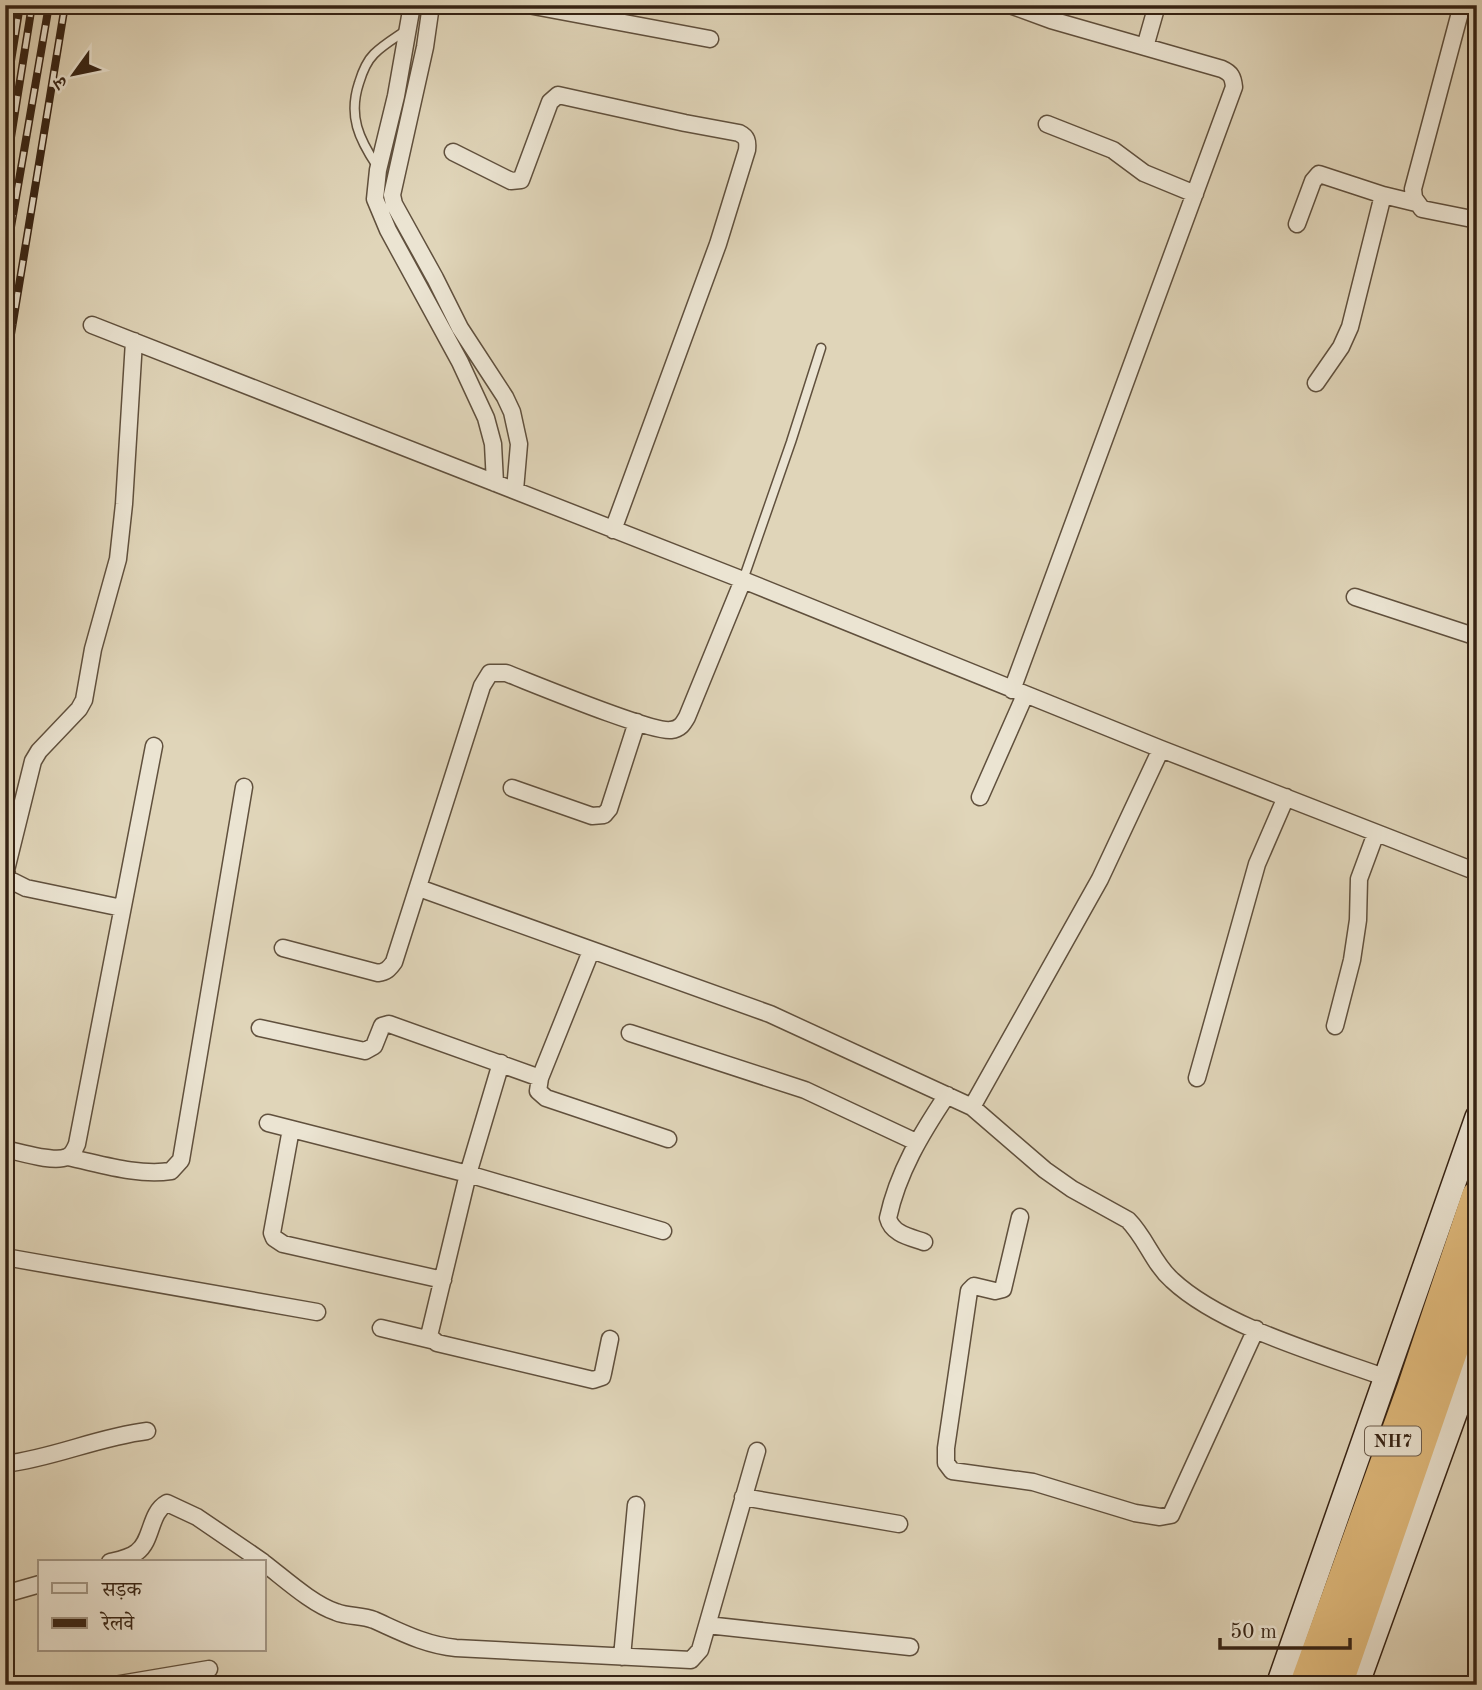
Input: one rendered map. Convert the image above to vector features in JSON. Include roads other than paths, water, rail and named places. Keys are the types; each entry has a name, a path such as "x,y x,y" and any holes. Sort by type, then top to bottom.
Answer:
{"highway":[{"name":"NH7","path":"1305,1685 1412,1389 1477,1196"},
{"name":"NH7","path":"1337,1685 1477,1279"}],"street":[{"path":"412,5 375,199 388,230 460,362 482,409 491,431 495,483"},
{"path":"431,5 425,47 393,198 460,328 500,388 512,412 519,444 515,491"},
{"path":"528,5 710,39"},
{"path":"980,797 1234,87 1229,72 1222,69 1145,47 1053,13 1010,5"},
{"path":"1145,47 1157,5"},
{"path":"1416,203 1413,189 1462,5"},
{"path":"453,152 511,181 521,180 550,102 558,95 739,133 748,141 718,244 614,530"},
{"path":"1047,124 1113,150 1144,173 1195,194"},
{"path":"1297,224 1313,181 1319,174 1416,203 1428,211 1477,220"},
{"path":"1316,383 1341,347 1350,327 1383,195"},
{"path":"375,199 393,198"},
{"path":"92,325 743,580 1161,750 1477,872"},
{"path":"122,908 26,888 8,879 6,870 33,761 84,700 93,649 118,559 134,341"},
{"path":"283,948 378,973 385,972 394,962 482,686 490,673 506,673 665,730 681,726 743,580"},
{"path":"1355,597 1477,637"},
{"path":"512,788 592,816 604,814 609,809 637,722"},
{"path":"67,1157 74,1152 77,1144 153,746"},
{"path":"972,1107 1100,878 1161,750"},
{"path":"5,1149 34,1156 67,1157 141,1172 171,1171 181,1160 244,787"},
{"path":"1197,1078 1257,864 1286,797"},
{"path":"1335,1026 1352,960 1358,920 1359,879 1376,833"},
{"path":"419,888 770,1014 972,1107 1045,1170 1135,1226 1157,1265 1180,1287 1228,1317 1384,1377"},
{"path":"591,951 540,1078 538,1091 546,1098 668,1139"},
{"path":"260,1028 365,1051 374,1046 382,1026 389,1024 540,1078"},
{"path":"629,1033 805,1090 916,1142"},
{"path":"431,1340 429,1331 468,1174 501,1063"},
{"path":"924,1242 896,1231 889,1224 888,1218 901,1172 916,1142 947,1095"},
{"path":"1278,1685 1477,1117"},
{"path":"268,1123 468,1174 663,1231"},
{"path":"291,1129 272,1233 278,1242 443,1280"},
{"path":"1020,1217 1003,1289 995,1292 974,1286 969,1291 946,1448 946,1463 953,1471 1033,1482 1135,1513 1160,1517 1171,1515 1256,1329"},
{"path":"5,1257 317,1312"},
{"path":"382,1328 593,1380 602,1377 610,1339"},
{"path":"1357,1685 1477,1353"},
{"path":"5,1464 41,1457 117,1435 147,1431"},
{"path":"266,1565 320,1604 338,1613 366,1617 432,1645 691,1660 700,1650 757,1451"},
{"path":"743,1497 899,1524"},
{"path":"117,1560 132,1556 143,1546 158,1511 167,1503 197,1517 259,1560"},
{"path":"622,1657 636,1505"},
{"path":"5,1594 38,1585"},
{"path":"707,1625 910,1647"},
{"path":"114,1685 209,1669"}],"lane":[{"path":"379,169 360,140 355,125 355,95 369,60 408,29"},
{"path":"743,580 821,348"}],"railway":[{"path":"5,98 20,5"},
{"path":"5,175 32,5"},
{"path":"5,262 49,5"},
{"path":"5,371 65,5"}]}
